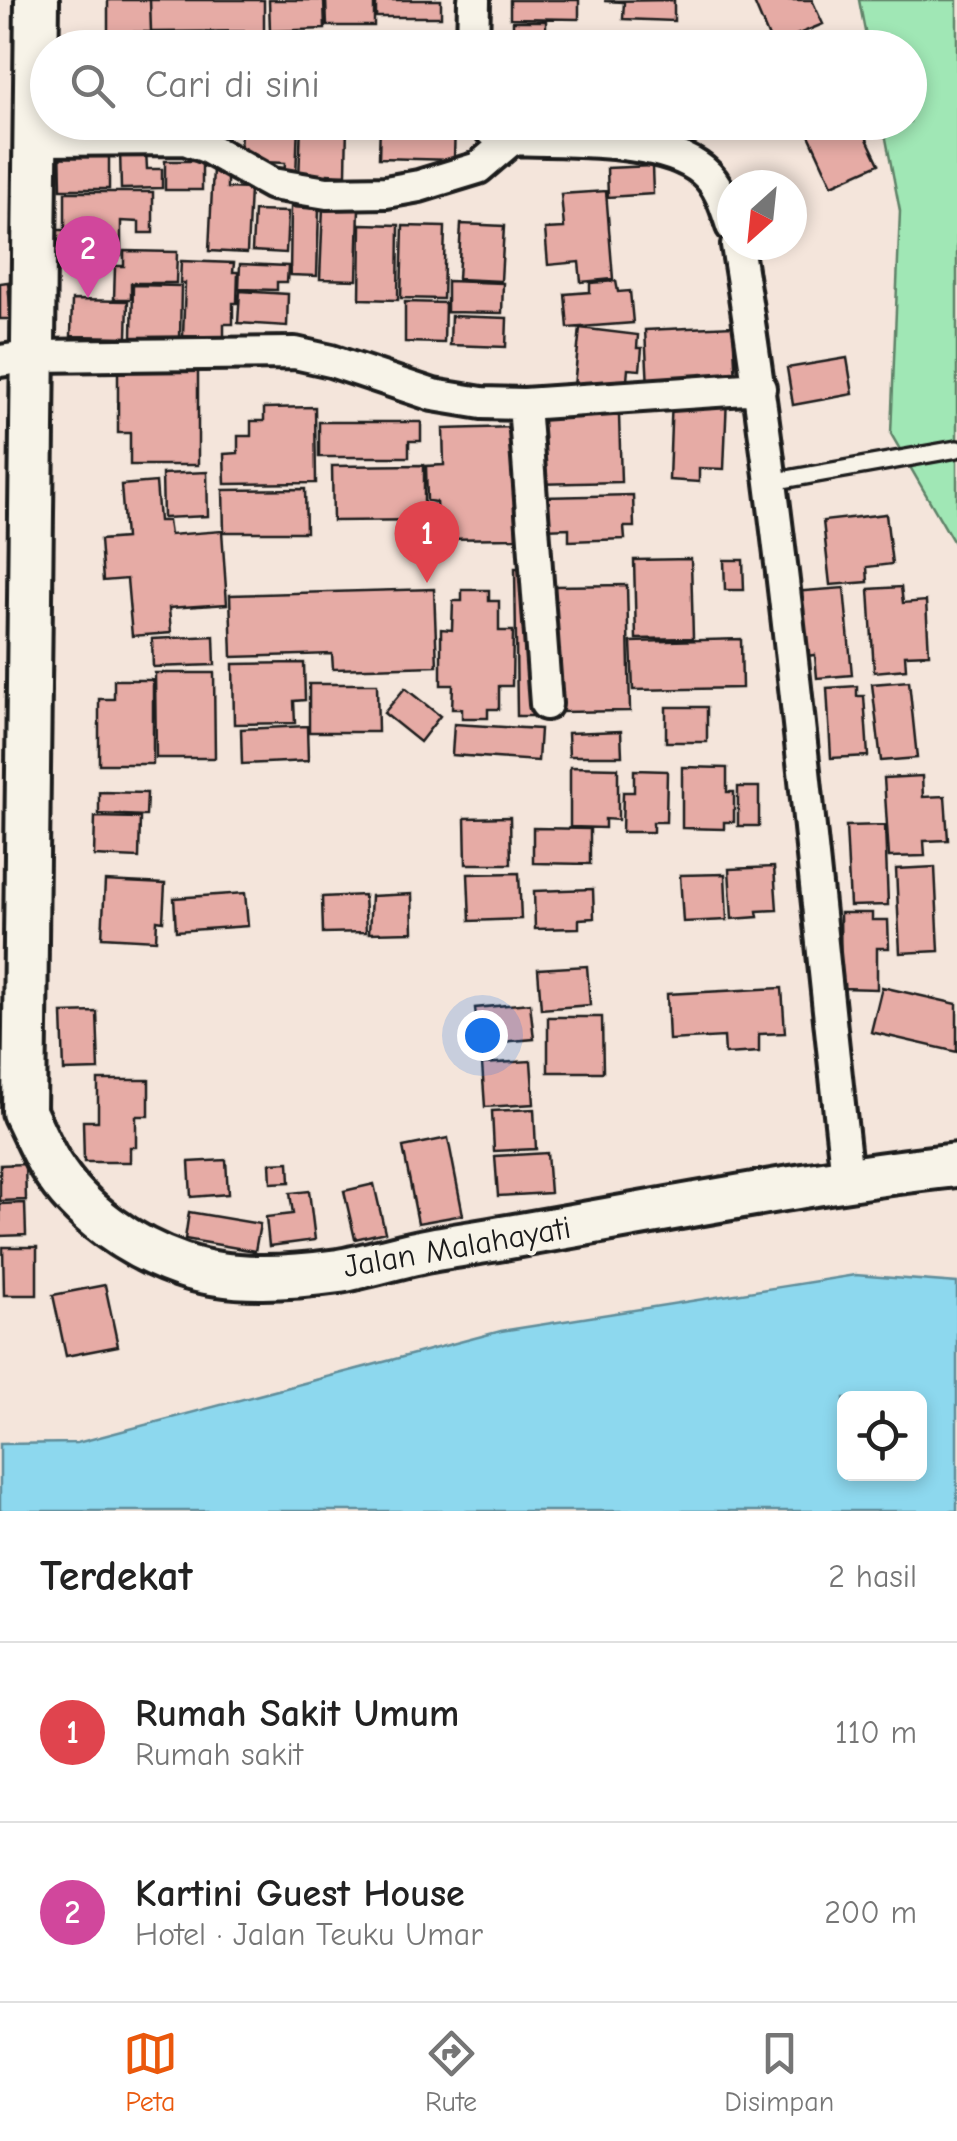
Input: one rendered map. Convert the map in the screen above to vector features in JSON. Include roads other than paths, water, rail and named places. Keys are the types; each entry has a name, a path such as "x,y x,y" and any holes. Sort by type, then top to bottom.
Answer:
{"main road":[{"path":"38,0 38,30"},
{"path":"16,594 17,359 36,140"},
{"name":"Jalan Malahayati","path":"16,594 24,1112 51,1167 76,1197 102,1222 140,1248 182,1265 246,1277 338,1271 436,1248 847,1178 957,1165"}],"street":[{"path":"473,30 474,0"},
{"path":"36,140 185,140 206,147 256,178 297,190 326,193 386,192 434,182 478,168 511,140"},
{"path":"529,140 660,151 686,160 706,173 717,190"},
{"path":"739,260 760,388 847,1178"},
{"path":"17,359 295,353 331,361 433,396 482,403 524,404 760,388"},
{"path":"524,404 546,704"}],"lane":[{"path":"771,482 957,449"}],"water":[{"path":"855,1275 957,1283 957,1511 0,1511 0,1444 77,1443 501,1331"}],"place":[{"name":"Kartini Guest House","path":"88,298"},
{"name":"Rumah Sakit Umum","path":"427,583"}]}
